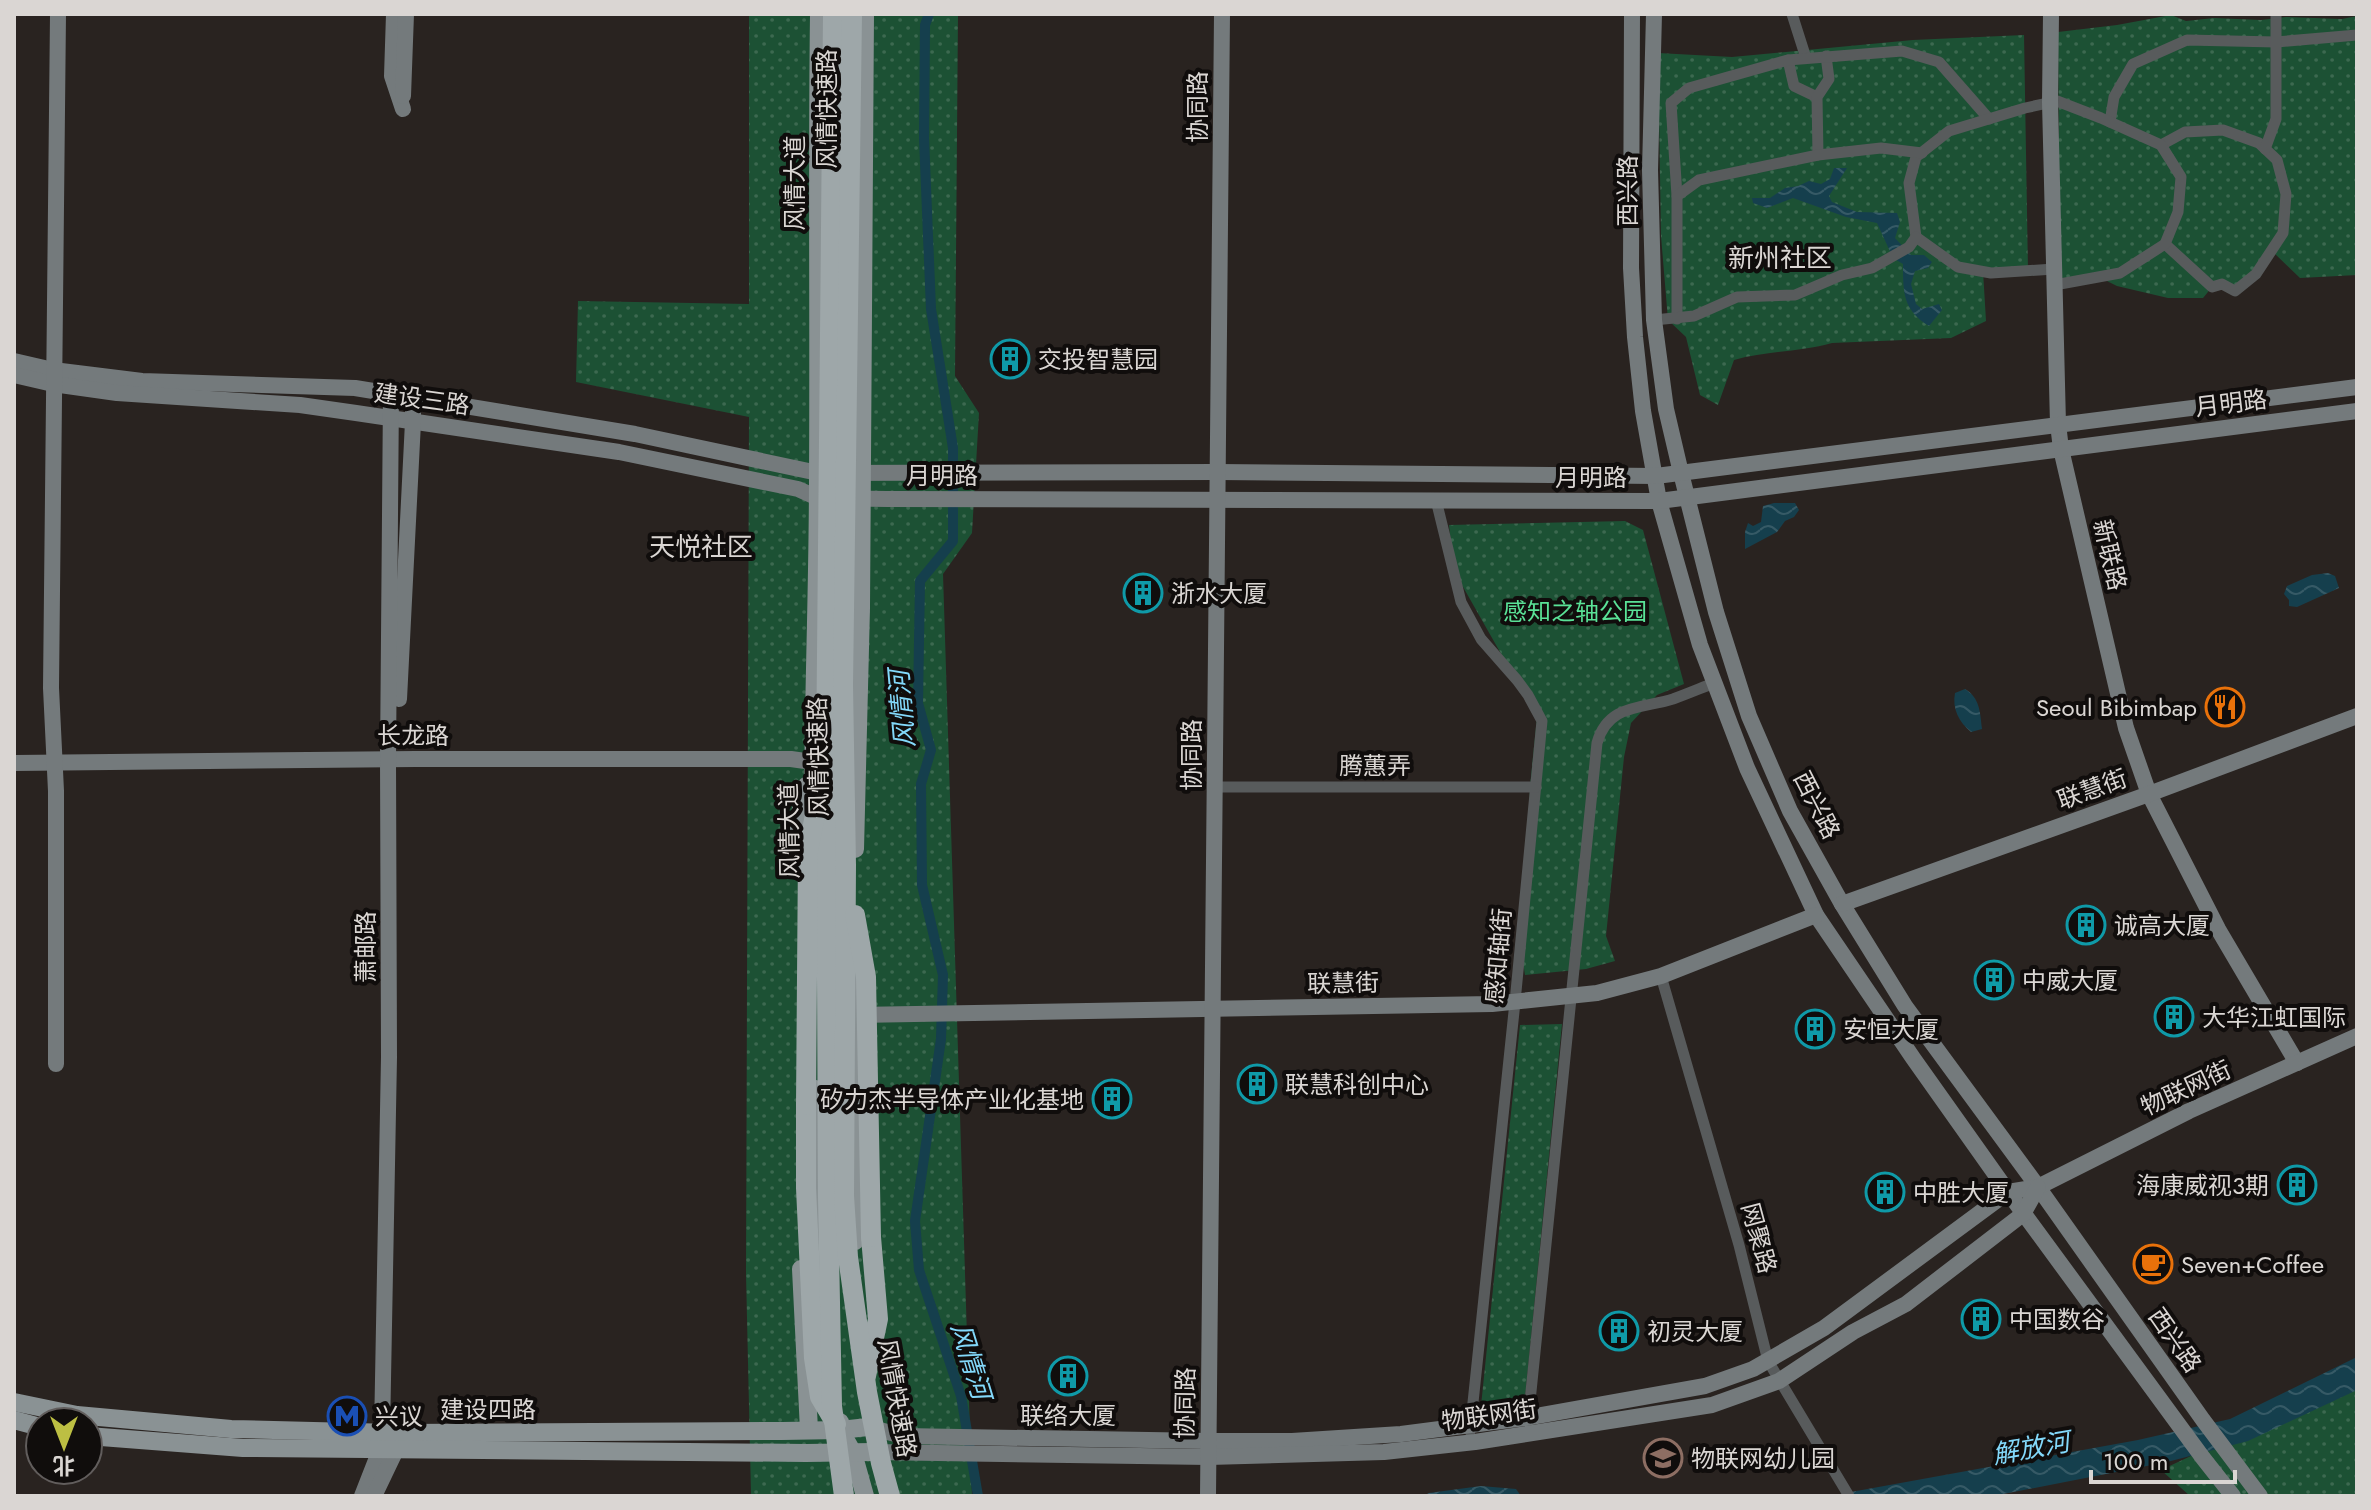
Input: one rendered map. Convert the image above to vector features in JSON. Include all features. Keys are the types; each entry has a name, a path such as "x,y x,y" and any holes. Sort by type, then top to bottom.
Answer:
{"highway":[{"name":"风情快速路","path":"833,14 819,761 832,1406 844,1496"},
{"name":"风情快速路","path":"852,14 843,685 846,865 844,1196 848,1257 867,1392 890,1496"},
{"path":"819,761 808,850 806,1188 814,1358 820,1397 840,1430"},
{"path":"846,865 866,977 871,1237 878,1319 862,1392"}],"main road":[{"name":"风情大道","path":"819,14 820,1297 823,1355 839,1409 840,1430 853,1453 865,1496"},
{"path":"865,14 861,608 855,827 856,1221 851,1337 883,1496"},
{"path":"809,1430 801,1301 799,818 819,761"},
{"name":"建设四路","path":"14,1402 77,1415 388,1441 873,1452"},
{"name":"建设四路","path":"104,1437 243,1448 868,1427"}],"street":[{"path":"56,1064 51,688 58,14"},
{"path":"394,14 392,76 403,109 406,14"},
{"name":"协同路","path":"1208,1496 1222,14"},
{"name":"西兴路","path":"1632,14 1631,268 1643,411 1659,501 1700,645 1747,768 1816,915 2023,1214 2233,1496"},
{"name":"西兴路","path":"1654,14 1650,170 1654,320 1666,409 1716,612 1749,716 1790,811 1842,904 1905,1006 2260,1496"},
{"path":"1792,14 1806,58"},
{"name":"新联路","path":"2051,14 2050,102 2058,424 2061,449 2126,728 2149,794 2218,929 2297,1063"},
{"path":"2265,149 2276,119 2276,14"},
{"path":"2110,122 2114,97 2133,64 2187,40 2276,42 2357,35"},
{"path":"1677,319 1677,196 1671,103 1689,88 1788,60 1902,51 1939,62 1989,119"},
{"path":"1818,155 1817,97 1829,79 1826,56"},
{"path":"1788,60 1794,86 1817,97"},
{"path":"1912,242 1909,183 1916,157 1949,131 2057,101 2161,145 2181,177 2178,212 2165,244 2120,273 2054,287"},
{"path":"2161,145 2185,132 2223,130 2259,143 2277,160 2286,194 2283,233 2256,274 2235,291 2222,284 2212,287 2165,244"},
{"path":"1677,196 1699,180 1818,155 1881,148 1922,153"},
{"path":"1654,320 1694,316 1737,297 1795,295 1842,275 1872,268 1912,242"},
{"path":"1912,242 1958,267 1991,273 2054,269"},
{"name":"建设三路","path":"14,361 53,377 117,393 300,405 619,452 798,489 818,498"},
{"name":"建设三路","path":"14,375 355,388 635,434 818,473"},
{"name":"月明路","path":"818,473 1218,472 1656,476 2357,387"},
{"name":"萧邮路","path":"388,1441 391,393"},
{"name":"萧邮路","path":"362,1496 388,1441 395,1222 392,759 413,397"},
{"name":"月明路","path":"818,498 1659,501 2357,411"},
{"name":"感知轴街","path":"1436,500 1461,602 1481,639 1523,687 1542,721 1469,1434"},
{"path":"1528,1426 1595,759 1601,730 1611,719 1629,708 1670,700 1714,683"},
{"name":"联慧街","path":"1842,904 2357,716"},
{"name":"长龙路","path":"14,763 392,759 819,761"},
{"name":"腾蕙弄","path":"1215,787 1536,787"},
{"name":"联慧街","path":"856,1015 1515,1002 1597,993 1661,976 1816,915"},
{"name":"网聚路","path":"1661,976 1739,1245 1768,1361 1849,1496"},
{"name":"物联网街","path":"1528,1426 1705,1386 1753,1369 1824,1328 2008,1192 2038,1187 2189,1111 2357,1036"},
{"name":"物联网街","path":"873,1452 978,1445 1384,1452 1469,1434 1712,1405 1779,1381 1853,1332 1906,1304 2023,1214 2038,1187"},
{"name":"物联网街","path":"868,1427 955,1445"},
{"path":"374,1496 388,1441"}],"green space":[{"path":"749,14 958,14 955,376 979,413 972,533 943,574 972,1496 751,1494 746,1274 749,417 576,382 578,301 749,304"},
{"path":"2171,15 2186,21 2286,17 2342,19 2357,16 2357,275 2300,278 2272,251 2235,291 2212,287 2203,298 2168,298 2117,286 2099,277 2060,284 2058,32"},
{"path":"2024,35 2028,271 1983,271 1986,321 1951,338 1832,343 1734,360 1718,405 1700,395 1686,337 1668,320 1661,236 1658,53 1732,57 1913,40"},
{"name":"感知之轴公园","path":"1625,521 1643,530 1684,684 1657,695 1631,723 1624,757 1606,936 1615,961 1586,969 1525,975 1530,786 1537,717 1454,571 1449,525"},
{"path":"1562,1024 1524,1409 1481,1406 1520,1025"},
{"path":"2357,1378 2357,1496 2190,1496 2161,1470"}],"water":[{"path":"1834,168 1847,168 1829,196 1832,202 1857,212 1897,213 1900,222 1895,238 1911,255 1924,255 1932,262 1928,268 1915,271 1911,284 1916,304 1922,309 1939,304 1942,310 1929,326 1909,307 1904,292 1903,264 1893,258 1877,223 1846,217 1793,198 1767,208 1753,203 1752,198 1770,198 1785,188 1809,181 1821,184 1830,179"},
{"path":"1795,503 1799,510 1777,532 1745,549 1748,523 1753,526 1761,522 1763,506"},
{"path":"2328,573 2335,576 2339,588 2297,607 2289,606 2284,594 2287,586 2312,575"},
{"path":"1965,689 1976,701 1982,729 1971,732 1957,715 1955,693"},
{"path":"2357,1357 2357,1390 2248,1441 2167,1462 1993,1496 1829,1496 2138,1440 2230,1419"},
{"path":"1481,1486 1516,1489 1521,1496 1423,1496 1429,1493"}],"waterway":[{"name":"风情河","path":"929,14 925,25 924,138 931,309 953,448 953,541 920,581 918,703 931,750 921,784 922,885 943,975 941,1039 915,1221 919,1270 961,1396 978,1496"}],"place":[{"name":"交投智慧园","path":"1010,359"},
{"name":"浙水大厦","path":"1143,593"},
{"name":"Seoul Bibimbap","path":"2225,707"},
{"name":"诚高大厦","path":"2086,925"},
{"name":"中威大厦","path":"1994,980"},
{"name":"大华江虹国际","path":"2174,1017"},
{"name":"安恒大厦","path":"1815,1029"},
{"name":"联慧科创中心","path":"1257,1084"},
{"name":"矽力杰半导体产业化基地","path":"1112,1099"},
{"name":"海康威视3期","path":"2297,1185"},
{"name":"中胜大厦","path":"1885,1192"},
{"name":"Seven+Coffee","path":"2153,1264"},
{"name":"中国数谷","path":"1981,1319"},
{"name":"初灵大厦","path":"1619,1331"},
{"name":"联络大厦","path":"1068,1376"},
{"name":"兴议","path":"347,1416"},
{"name":"物联网幼儿园","path":"1663,1458"}],"district":[{"name":"新州社区","path":"1780,258"},
{"name":"天悦社区","path":"701,547"}],"water label":[{"name":"解放河","path":"2031,1448"}]}
